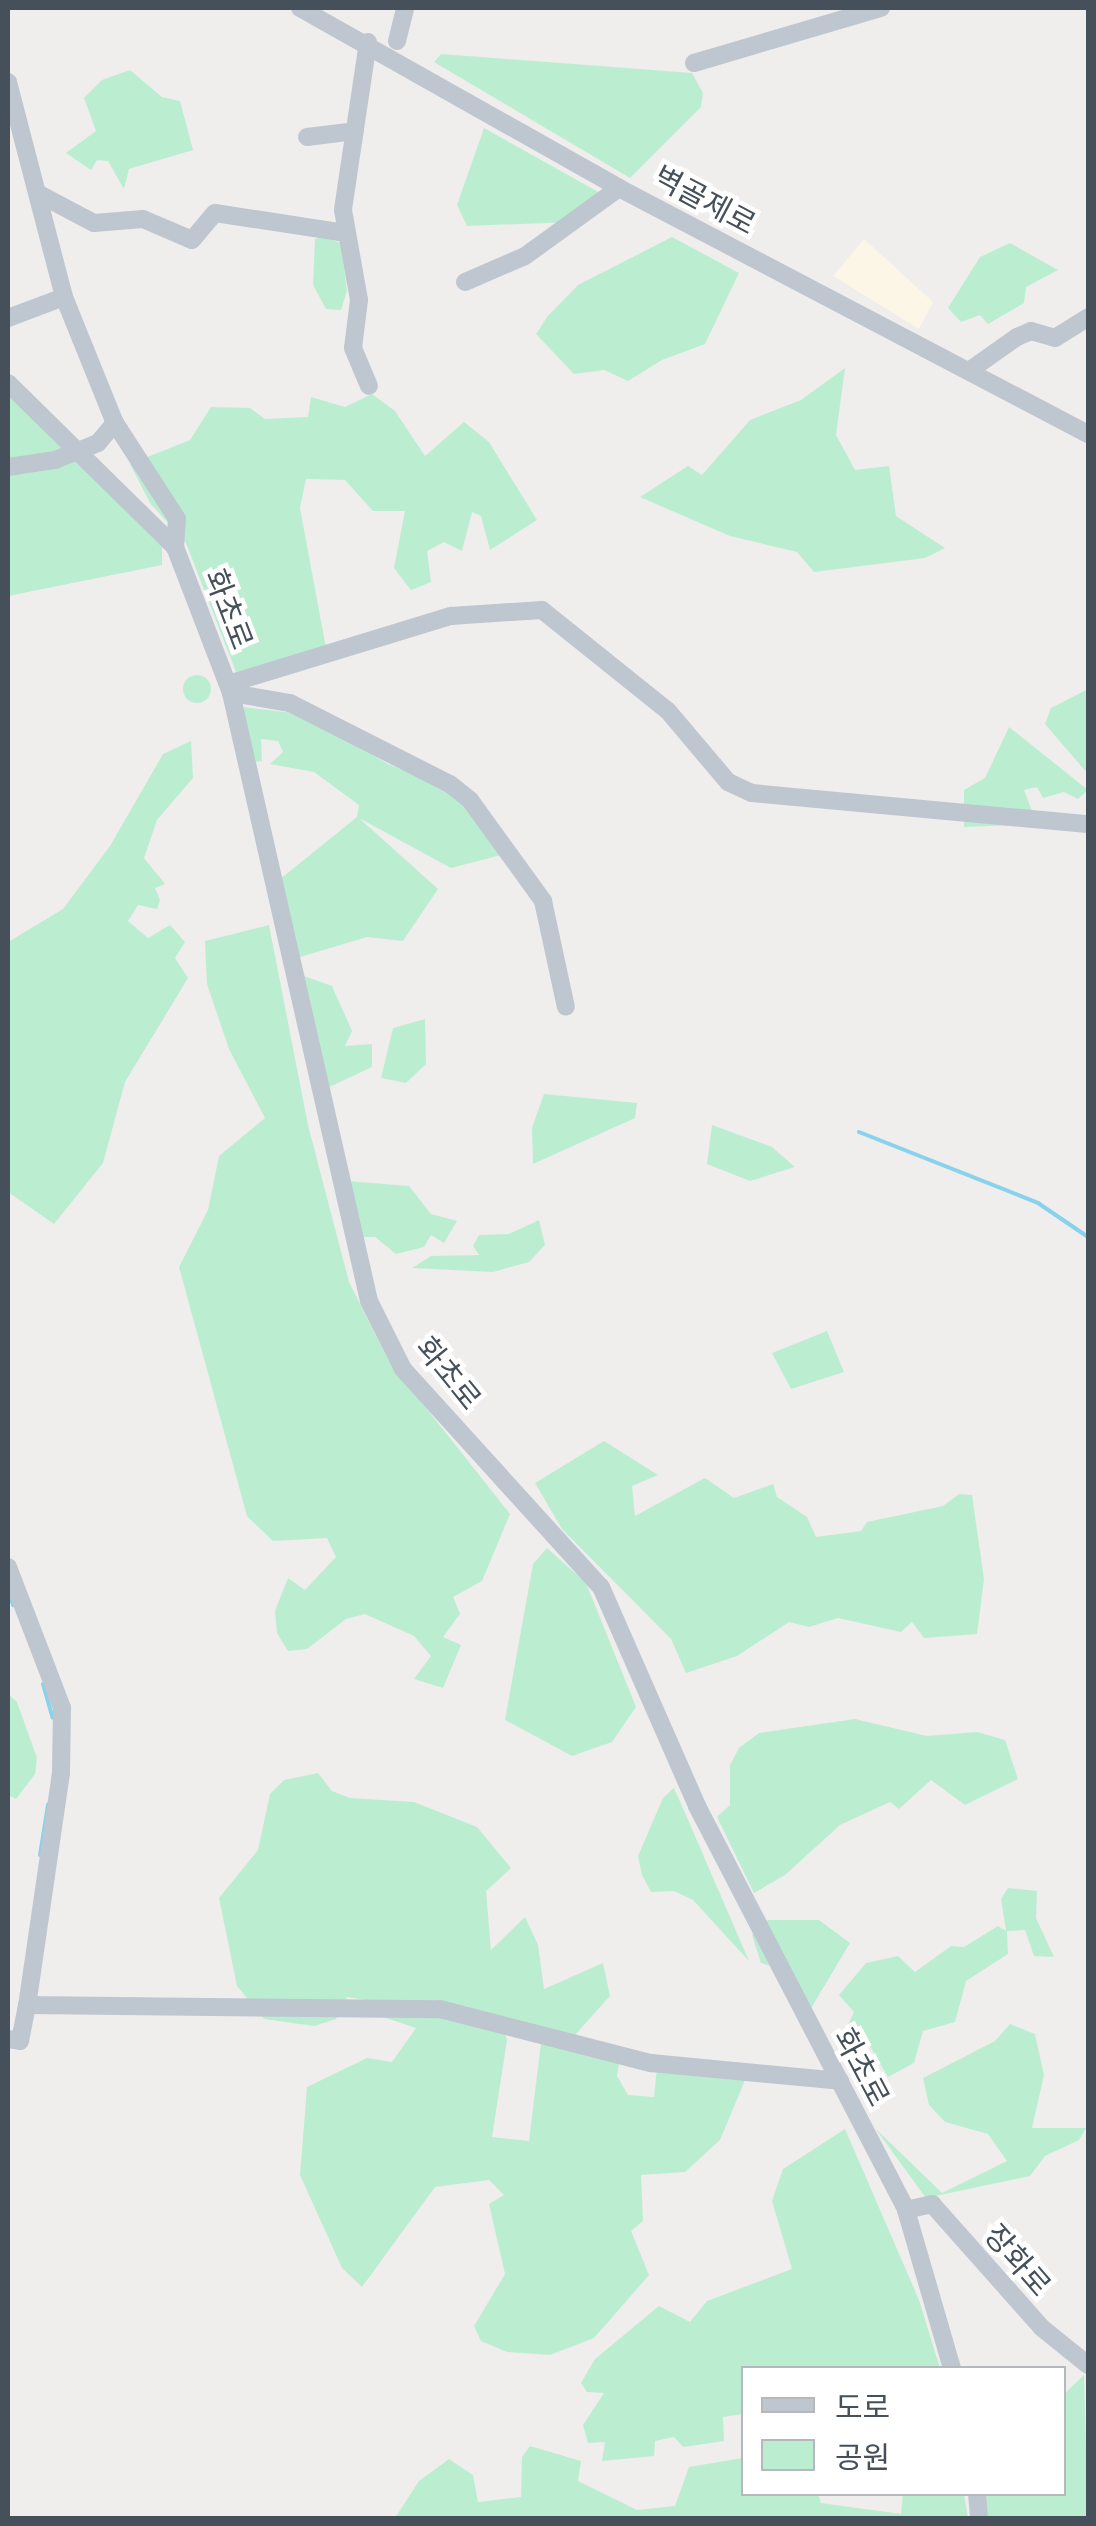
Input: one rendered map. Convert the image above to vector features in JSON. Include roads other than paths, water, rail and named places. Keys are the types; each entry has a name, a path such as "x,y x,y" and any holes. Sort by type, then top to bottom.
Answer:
{"street":[{"name":"벽골제로","path":"300,8 368,42 619,188 973,368 1088,434"},
{"path":"396,41 406,8"},
{"path":"694,63 880,8"},
{"path":"368,42 343,210 359,300 353,348 369,386"},
{"path":"8,82 64,297 115,423 177,519 175,546"},
{"path":"307,136 355,132"},
{"path":"465,282 525,256 619,188"},
{"path":"39,194 94,223 143,219 192,240 214,213 346,233"},
{"path":"8,318 64,297"},
{"path":"973,368 1017,337 1031,332 1055,338 1088,317"},
{"name":"화초로","path":"8,383 175,546 230,688 370,1301 404,1369 601,1587 698,1806 906,2210 951,2366"},
{"path":"8,467 98,443 115,423"},
{"path":"230,688 452,616 542,610 668,711 728,782 752,793 1088,824"},
{"path":"230,688 290,703 450,784 470,800 543,900 566,1007"},
{"path":"8,1567 62,1708 60,1774 27,2004 20,2041 8,2039"},
{"path":"27,2004 440,2009 651,2063 840,2082"},
{"name":"장화로","path":"906,2210 932,2204 1042,2328 1088,2365"}],"waterway":[{"path":"859,1132 1038,1203 1088,1237"},
{"path":"8,1591 13,1605"},
{"path":"43,1684 53,1718"},
{"path":"40,1855 48,1805"}]}
